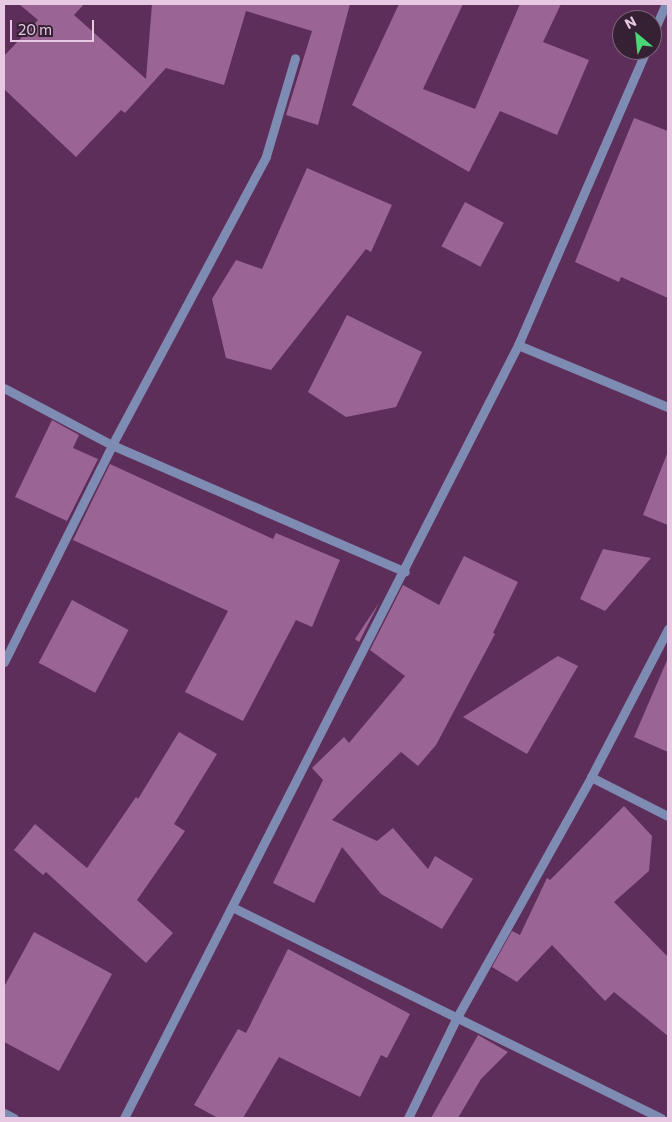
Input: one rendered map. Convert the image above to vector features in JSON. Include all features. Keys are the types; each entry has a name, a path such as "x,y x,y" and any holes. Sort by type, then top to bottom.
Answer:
{"street":[{"path":"4,662 112,445 266,156 295,58"},
{"path":"124,1118 405,572 518,346 642,60"},
{"path":"518,346 668,408"},
{"path":"4,388 112,445 405,572"},
{"path":"408,1118 456,1019 591,778 668,629"},
{"path":"591,778 668,816"},
{"path":"232,907 456,1019 661,1118"},
{"path":"4,1113 14,1118"}],"building":[{"path":"19,4 84,4 74,15 146,79 152,4 350,4 318,125 286,115 312,31 246,11 224,85 166,68 125,113 121,110 76,157 4,89 4,56 38,20"},
{"path":"399,4 463,4 423,89 475,109 520,4 561,4 543,42 589,60 557,135 500,111 469,172 352,105"},
{"path":"634,118 668,131 668,298 621,277 619,282 575,262"},
{"path":"307,168 392,205 371,252 366,249 271,370 226,358 212,299 236,260 262,269"},
{"path":"465,202 504,223 480,267 442,246"},
{"path":"347,315 422,352 396,407 346,417 308,392"},
{"path":"52,420 79,435 73,448 98,459 67,521 15,497"},
{"path":"668,454 668,525 643,515"},
{"path":"110,464 273,539 276,533 340,560 312,627 296,620 243,721 185,692 228,611 73,540"},
{"path":"603,549 651,558 605,611 580,599"},
{"path":"464,556 518,582 493,633 495,634 436,745 418,766 401,752 332,820 377,841 393,828 428,869 435,856 473,879 442,929 381,894 342,847 314,903 273,883 323,780 312,768 344,737 349,743 405,676 370,650 403,585 439,605"},
{"path":"72,600 129,630 95,693 39,663"},
{"path":"379,603 359,642 355,639"},
{"path":"558,656 578,666 527,754 463,717"},
{"path":"668,658 668,752 634,737"},
{"path":"179,732 217,754 174,824 185,831 137,900 173,933 146,963 46,872 43,875 14,850 35,824 87,868 136,797 138,799"},
{"path":"624,806 652,836 649,871 614,902 668,957 668,1036 614,992 605,1001 552,945 517,982 492,967 512,931 520,935 547,878 550,880"},
{"path":"34,932 112,974 59,1071 4,1042 4,987"},
{"path":"288,949 410,1014 387,1058 381,1055 360,1097 279,1057 243,1118 218,1118 194,1105 238,1029 246,1033"},
{"path":"478,1035 508,1052 481,1079 458,1118 431,1118"}]}
